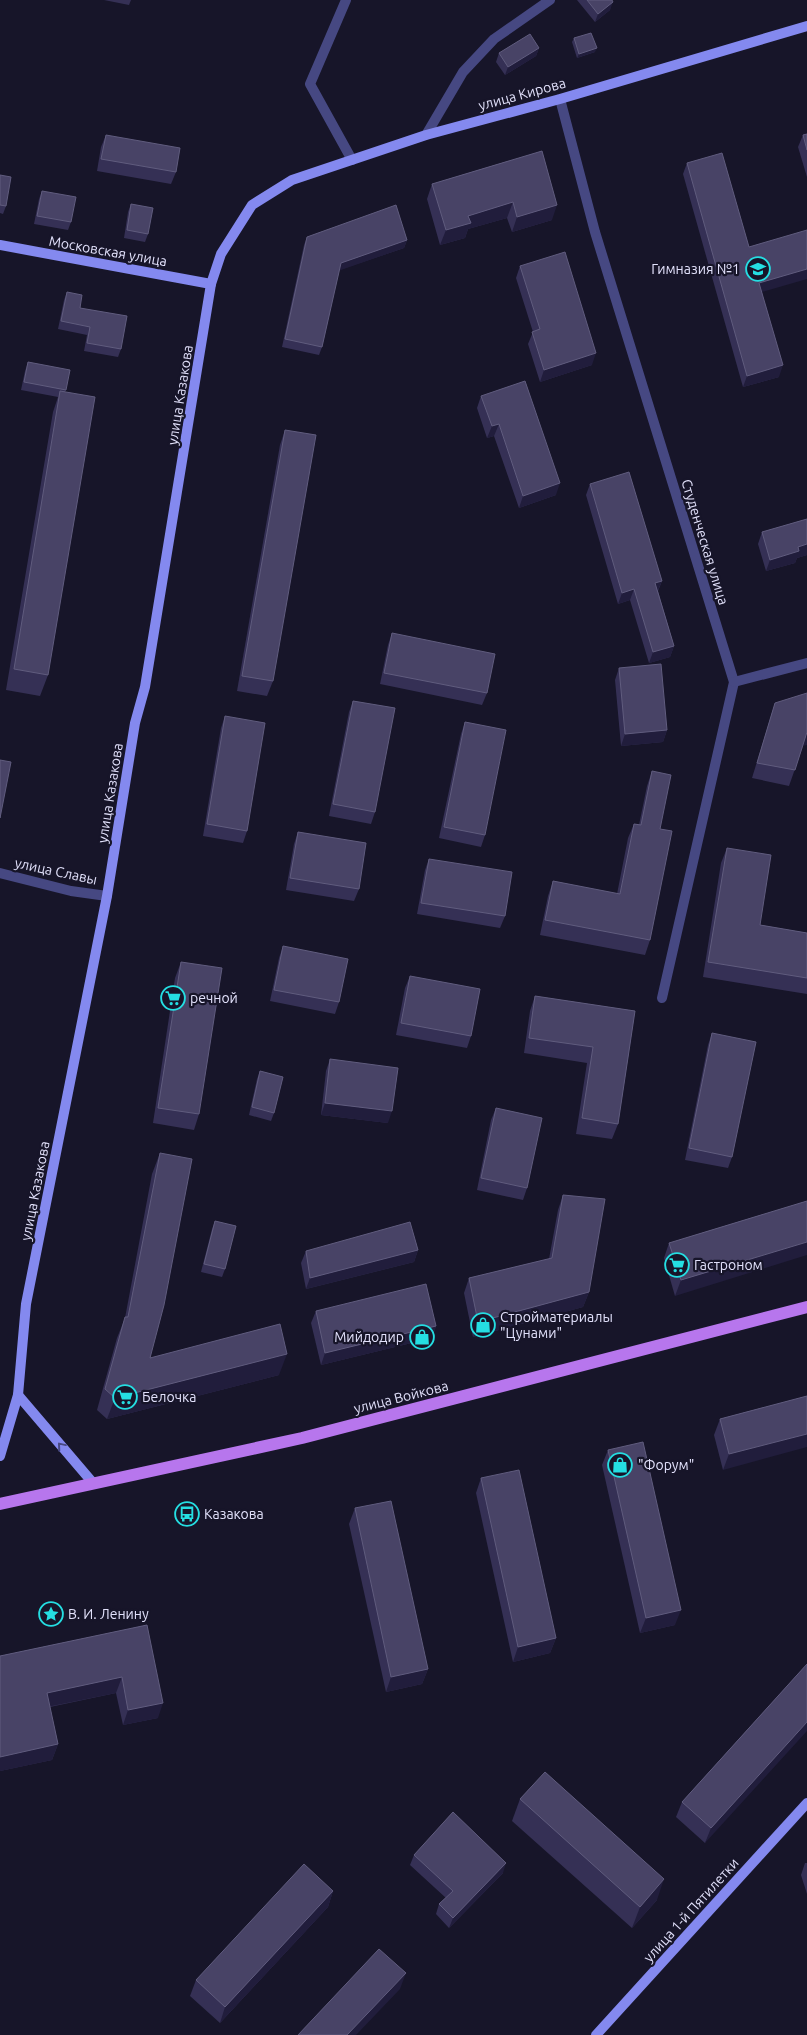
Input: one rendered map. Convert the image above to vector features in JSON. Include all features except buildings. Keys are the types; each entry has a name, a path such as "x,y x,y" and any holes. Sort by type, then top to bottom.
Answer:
{"main road":[{"name":"улица Кирова","path":"252,205 292,180 426,135 807,26"},
{"name":"улица Казакова","path":"0,1456 18,1394 26,1304 107,896 135,723 145,687 211,284 221,254 252,205"},
{"name":"Московская улица","path":"0,244 211,284"},
{"name":"улица Войкова","path":"0,1504 302,1438 807,1307"},
{"path":"18,1394 93,1483"},
{"name":"улица 1-й Пятилетки","path":"596,2035 807,1803"}],"street":[{"path":"346,0 310,84 352,160"},
{"path":"426,135 462,72 494,39 550,0"},
{"name":"Студенческая улица","path":"560,98 595,232 734,682"},
{"path":"662,998 734,682 807,663"},
{"name":"улица Славы","path":"0,873 71,891 107,896"}],"place":[{"name":"Гимназия №1","path":"758,269"},
{"name":"речной","path":"173,998"},
{"name":"Гастроном","path":"677,1265"},
{"name":"Стройматериалы \"Цунами\"","path":"483,1325"},
{"name":"Мийдодир","path":"422,1337"},
{"name":"Белочка","path":"125,1397"},
{"name":"\"Форум\"","path":"620,1465"},
{"name":"Казакова","path":"187,1514"},
{"name":"В. И. Ленину","path":"51,1614"}]}
